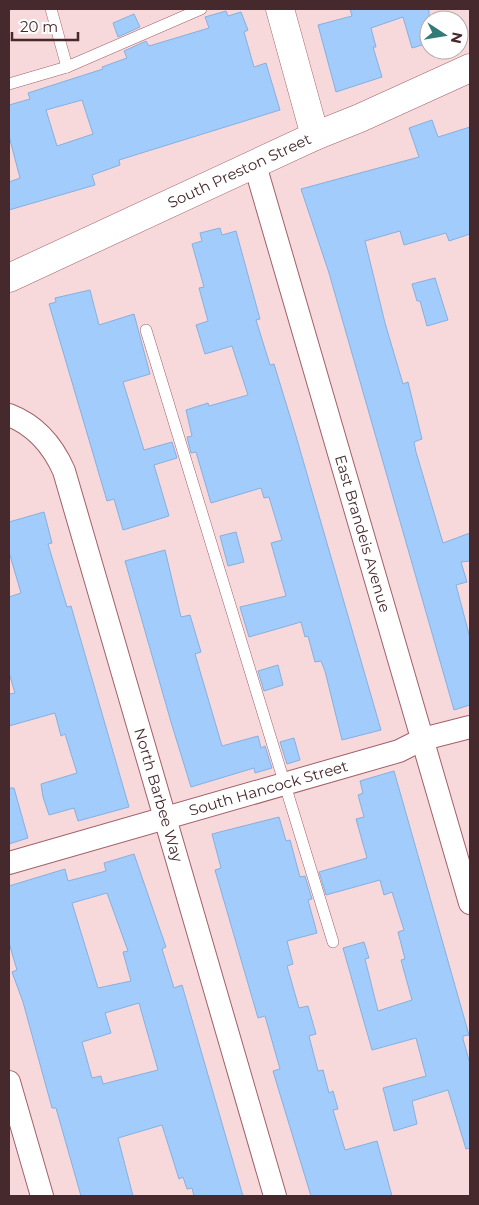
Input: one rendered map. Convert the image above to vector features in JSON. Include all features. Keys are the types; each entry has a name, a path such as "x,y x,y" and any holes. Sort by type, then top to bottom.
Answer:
{"main road":[{"path":"280,9 315,136"},
{"name":"South Preston Street","path":"9,278 315,136 360,118 470,68"}],"street":[{"name":"East Brandeis Avenue","path":"255,165 470,903"},
{"name":"North Barbee Way","path":"9,415 32,428 49,444 64,471 276,1196"},
{"name":"South Hancock Street","path":"9,863 399,751 423,738 470,727"},
{"path":"9,1082 42,1196"}],"lane":[{"path":"50,9 67,67"},
{"path":"9,84 67,67 201,9"},
{"path":"146,330 333,942"}],"building":[{"path":"350,9 429,9 419,10 419,46 412,48 403,17 371,28 376,47 373,47 382,77 336,92 318,25 352,16"},
{"path":"226,11 228,16 241,12 248,30 244,32 254,67 266,63 280,110 119,160 120,165 92,175 95,185 9,210 9,182 20,178 9,136 9,105 30,99 28,93 103,69 102,67 127,58 124,51 146,41 149,46 209,28 205,17","holes":["82,100 93,134 57,146 46,110"]},
{"path":"134,14 140,27 118,37 113,23"},
{"path":"432,120 438,137 470,127 470,234 449,241 446,233 404,245 400,231 365,241 385,323 403,384 408,382 422,439 414,442 416,452 443,543 470,533 470,561 461,562 467,582 456,585 470,638 470,705 454,710 329,273 301,189 419,157 409,128"},
{"path":"220,228 222,235 236,231 260,319 256,320 270,365 274,364 296,436 381,730 342,740 325,671 321,661 315,662 308,636 305,637 301,622 249,637 240,607 286,596 271,543 282,540 269,497 264,498 261,488 211,503 196,452 191,453 187,437 192,436 186,410 208,403 209,406 248,395 232,346 205,354 196,325 208,321 199,288 204,287 192,244 202,241 200,233"},
{"path":"435,278 448,320 427,326 420,301 417,301 412,284"},
{"path":"90,290 99,325 134,314 150,374 123,382 144,450 172,442 177,458 154,465 169,516 123,530 114,499 107,501 49,304 56,302 55,298"},
{"path":"44,512 52,543 48,544 67,607 71,606 129,807 78,821 74,808 49,815 43,797 41,784 77,773 65,734 61,736 55,713 9,726 9,694 15,693 9,673 9,597 21,593 9,552 9,522"},
{"path":"236,532 244,562 228,566 220,536"},
{"path":"165,550 181,617 190,615 201,652 195,654 222,746 258,736 261,748 265,746 272,768 255,773 254,768 191,787 125,561"},
{"path":"278,665 283,685 264,691 258,671"},
{"path":"294,738 300,760 287,764 280,742"},
{"path":"394,771 469,1035 463,1036 470,1064 470,1148 466,1149 448,1090 412,1101 417,1124 394,1131 383,1088 426,1076 416,1038 372,1050 343,948 364,942 369,958 365,959 378,1011 412,1000 401,960 405,959 398,932 404,930 392,892 384,895 380,880 326,895 319,872 367,858 356,819 364,817 358,795 363,793 360,781"},
{"path":"9,788 14,788 28,838 9,844"},
{"path":"279,817 286,841 290,840 300,877 305,876 312,899 308,900 317,933 287,941 293,964 287,966 299,1008 308,1006 316,1034 309,1036 318,1071 323,1070 329,1093 333,1091 338,1109 333,1110 345,1150 377,1141 392,1196 311,1196 273,1071 280,1069 265,1016 258,1018 215,870 221,868 212,834"},
{"path":"134,854 166,947 162,949 174,988 182,985 243,1196 194,1196 192,1188 187,1189 183,1177 179,1179 162,1125 118,1138 133,1196 81,1196 56,1108 52,1108 23,1002 12,972 17,970 9,943 9,886 65,869 68,881 106,871 104,863","holes":["107,893 128,951 123,952 131,981 98,988 72,903","139,1003 158,1070 103,1084 101,1076 92,1078 82,1042 111,1033 105,1013"]}]}
